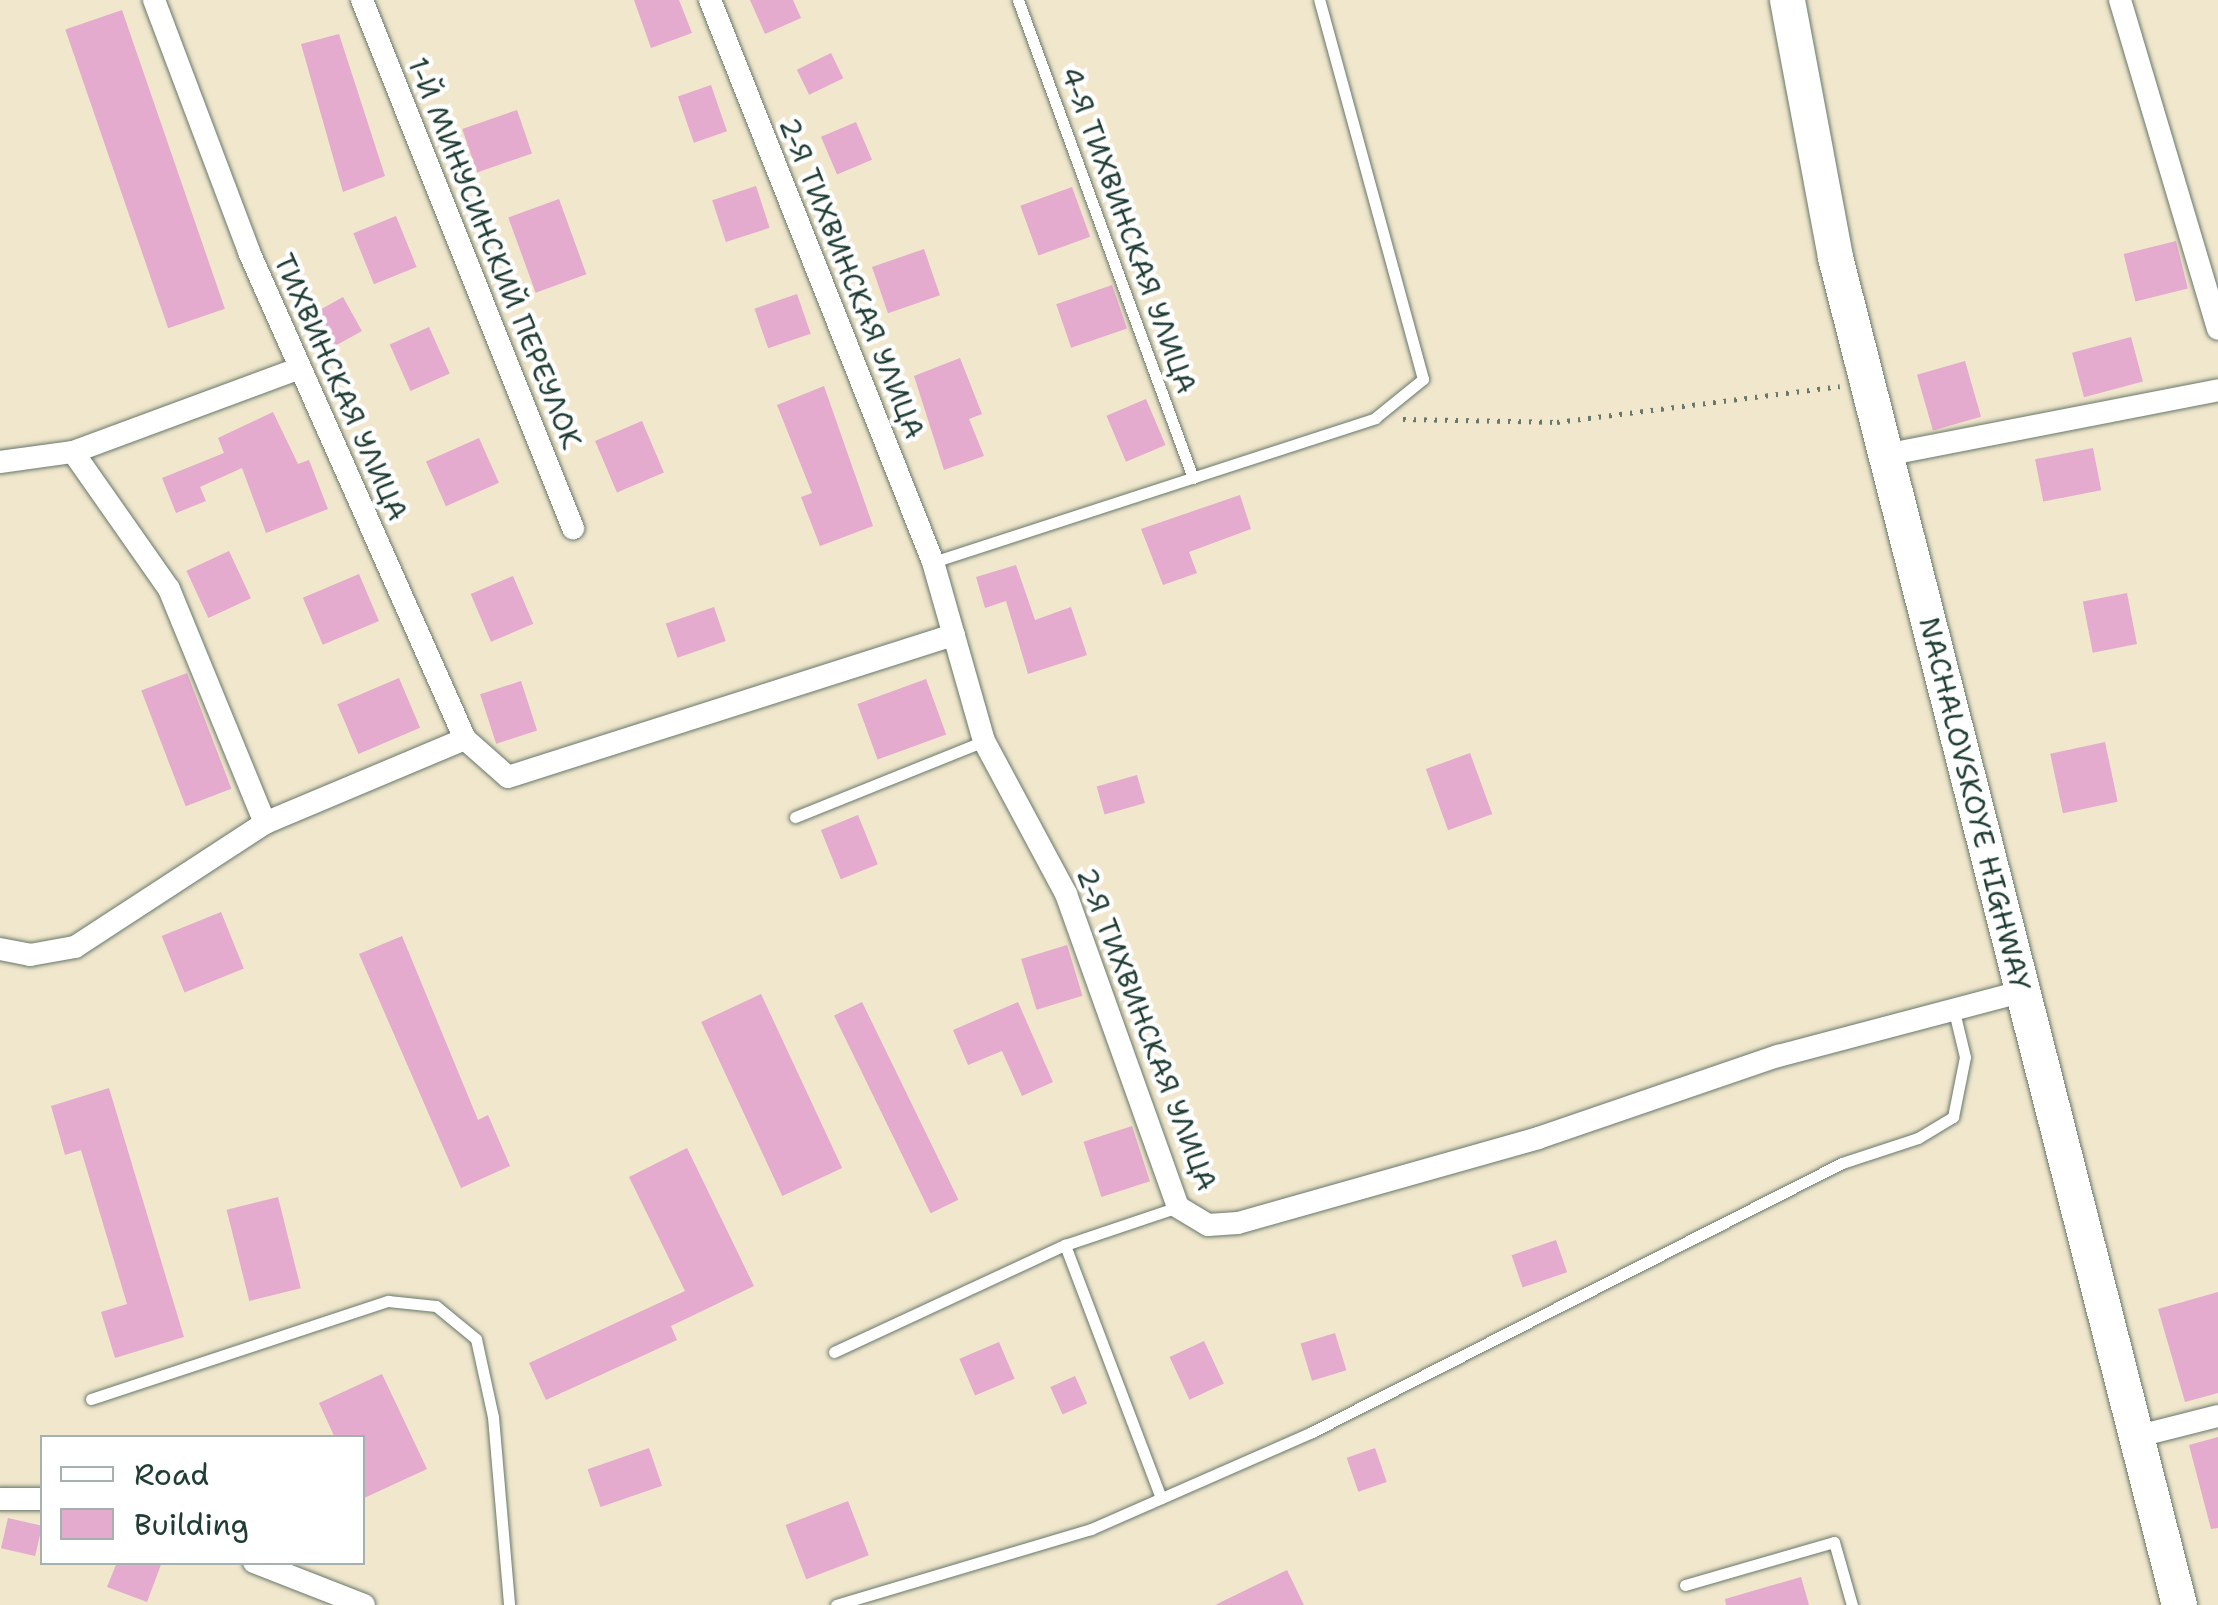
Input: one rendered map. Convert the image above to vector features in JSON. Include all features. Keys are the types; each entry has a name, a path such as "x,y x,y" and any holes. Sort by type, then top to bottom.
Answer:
{"main road":[{"name":"NACHALOVSKOYE HIGHWAY","path":"1787,0 1866,382 2140,1436 2179,1605"}],"street":[{"name":"ТИХВИНСКАЯ УЛИЦА","path":"154,0 300,368 464,739 508,777 954,636"},
{"name":"1-Й МИНУСИНСКИЙ ПЕРЕУЛОК","path":"362,0 573,528"},
{"name":"2-Я ТИХВИНСКАЯ УЛИЦА","path":"710,0 933,562 984,740 1066,894 1178,1207 1208,1226 1238,1224 1953,1006 2024,991"},
{"path":"2120,0 2218,329"},
{"path":"0,462 73,452 300,368"},
{"path":"1885,454 2218,390"},
{"path":"73,452 169,589 265,823"},
{"path":"0,949 30,955 75,946 265,823 464,739"},
{"path":"2140,1436 2218,1416"},
{"path":"0,1499 40,1499"},
{"path":"262,1565 364,1605"}],"lane":[{"name":"4-Я ТИХВИНСКАЯ УЛИЦА","path":"1018,0 1193,478"},
{"path":"933,562 1375,418 1423,379 1319,0"},
{"path":"795,817 984,740"},
{"path":"836,1605 1091,1529 1842,1163 1953,1117 1965,1057 1953,1006"},
{"path":"834,1352 1065,1245 1178,1207"},
{"path":"1065,1245 1161,1498"},
{"path":"91,1399 388,1301 436,1306 476,1338 493,1417 509,1605"},
{"path":"1684,1584 1834,1542 1852,1605"}],"path":[{"path":"1375,418 1557,422 1866,382"}],"building":[{"path":"634,0 679,0 692,33 651,48"},
{"path":"750,0 793,0 801,18 765,34"},
{"path":"122,10 225,309 168,328 65,30"},
{"path":"339,34 385,176 343,192 301,44"},
{"path":"831,53 843,78 809,95 797,70"},
{"path":"711,85 727,131 694,143 678,96"},
{"path":"517,110 532,153 477,172 462,129"},
{"path":"856,122 872,160 837,175 821,137"},
{"path":"756,186 770,228 726,242 712,200"},
{"path":"1072,187 1090,237 1038,256 1020,206"},
{"path":"559,199 586,274 536,293 508,217"},
{"path":"396,216 417,267 374,284 353,233"},
{"path":"2176,241 2188,289 2135,302 2124,254"},
{"path":"924,249 940,295 888,313 872,267"},
{"path":"1112,285 1127,328 1071,348 1056,304"},
{"path":"797,294 811,334 768,348 754,309"},
{"path":"343,297 362,331 330,349 312,314"},
{"path":"429,327 450,374 410,391 390,344"},
{"path":"2131,337 2143,381 2084,397 2072,353"},
{"path":"960,358 982,414 969,419 984,456 944,470 914,376"},
{"path":"1965,361 1981,417 1933,431 1917,375"},
{"path":"824,386 873,526 820,546 801,497 812,493 777,405"},
{"path":"1146,399 1166,445 1126,462 1106,416"},
{"path":"273,412 298,464 309,460 328,509 266,533 242,468 200,487 206,501 176,513 162,478 224,453 218,438"},
{"path":"642,421 664,473 617,492 595,441"},
{"path":"479,438 499,483 446,506 426,462"},
{"path":"2093,448 2101,490 2043,501 2035,459"},
{"path":"1240,495 1251,529 1189,552 1197,573 1163,585 1141,529"},
{"path":"229,551 251,598 208,618 186,571"},
{"path":"1016,565 1035,620 1071,607 1087,655 1028,674 1006,601 985,608 976,577"},
{"path":"359,574 379,621 323,645 303,598"},
{"path":"513,576 533,624 491,642 471,594"},
{"path":"2127,593 2137,644 2093,653 2083,602"},
{"path":"714,607 726,641 677,658 666,624"},
{"path":"187,673 231,789 186,806 141,691"},
{"path":"399,678 420,728 358,754 337,704"},
{"path":"926,679 946,734 878,759 857,704"},
{"path":"521,681 537,730 496,744 480,694"},
{"path":"2105,742 2118,802 2063,813 2050,754"},
{"path":"1470,753 1492,814 1448,830 1426,769"},
{"path":"1137,775 1145,803 1105,814 1097,787"},
{"path":"858,815 878,864 841,879 821,830"},
{"path":"221,912 244,969 185,993 162,936"},
{"path":"402,936 478,1120 488,1115 510,1166 461,1188 359,954"},
{"path":"1067,945 1082,996 1037,1010 1021,959"},
{"path":"761,994 842,1168 782,1196 701,1022"},
{"path":"862,1002 958,1200 931,1213 834,1016"},
{"path":"1018,1002 1053,1082 1022,1096 1002,1051 968,1065 953,1030"},
{"path":"109,1088 184,1337 115,1358 101,1312 127,1304 81,1150 65,1155 51,1106"},
{"path":"1132,1126 1150,1181 1101,1197 1083,1142"},
{"path":"687,1148 754,1286 671,1326 677,1340 546,1400 529,1363 685,1291 629,1177"},
{"path":"278,1197 301,1288 249,1301 227,1210"},
{"path":"1556,1240 1567,1272 1523,1287 1512,1255"},
{"path":"2218,1292 2218,1393 2185,1402 2158,1309"},
{"path":"1335,1333 1346,1370 1312,1381 1301,1344"},
{"path":"1204,1341 1224,1384 1189,1400 1170,1357"},
{"path":"999,1342 1015,1379 975,1396 959,1359"},
{"path":"382,1374 427,1469 365,1498 365,1435 334,1435 319,1403"},
{"path":"1075,1376 1087,1403 1063,1414 1050,1387"},
{"path":"2218,1437 2218,1528 2211,1529 2189,1445"},
{"path":"649,1448 662,1486 601,1507 588,1469"},
{"path":"1375,1448 1387,1482 1358,1492 1347,1458"},
{"path":"848,1501 869,1555 806,1579 785,1525"},
{"path":"8,1518 40,1525 35,1556 1,1548"},
{"path":"116,1565 161,1565 147,1602 107,1587"},
{"path":"1287,1570 1304,1605 1215,1605"},
{"path":"1801,1577 1809,1605 1726,1605 1725,1599"}]}
